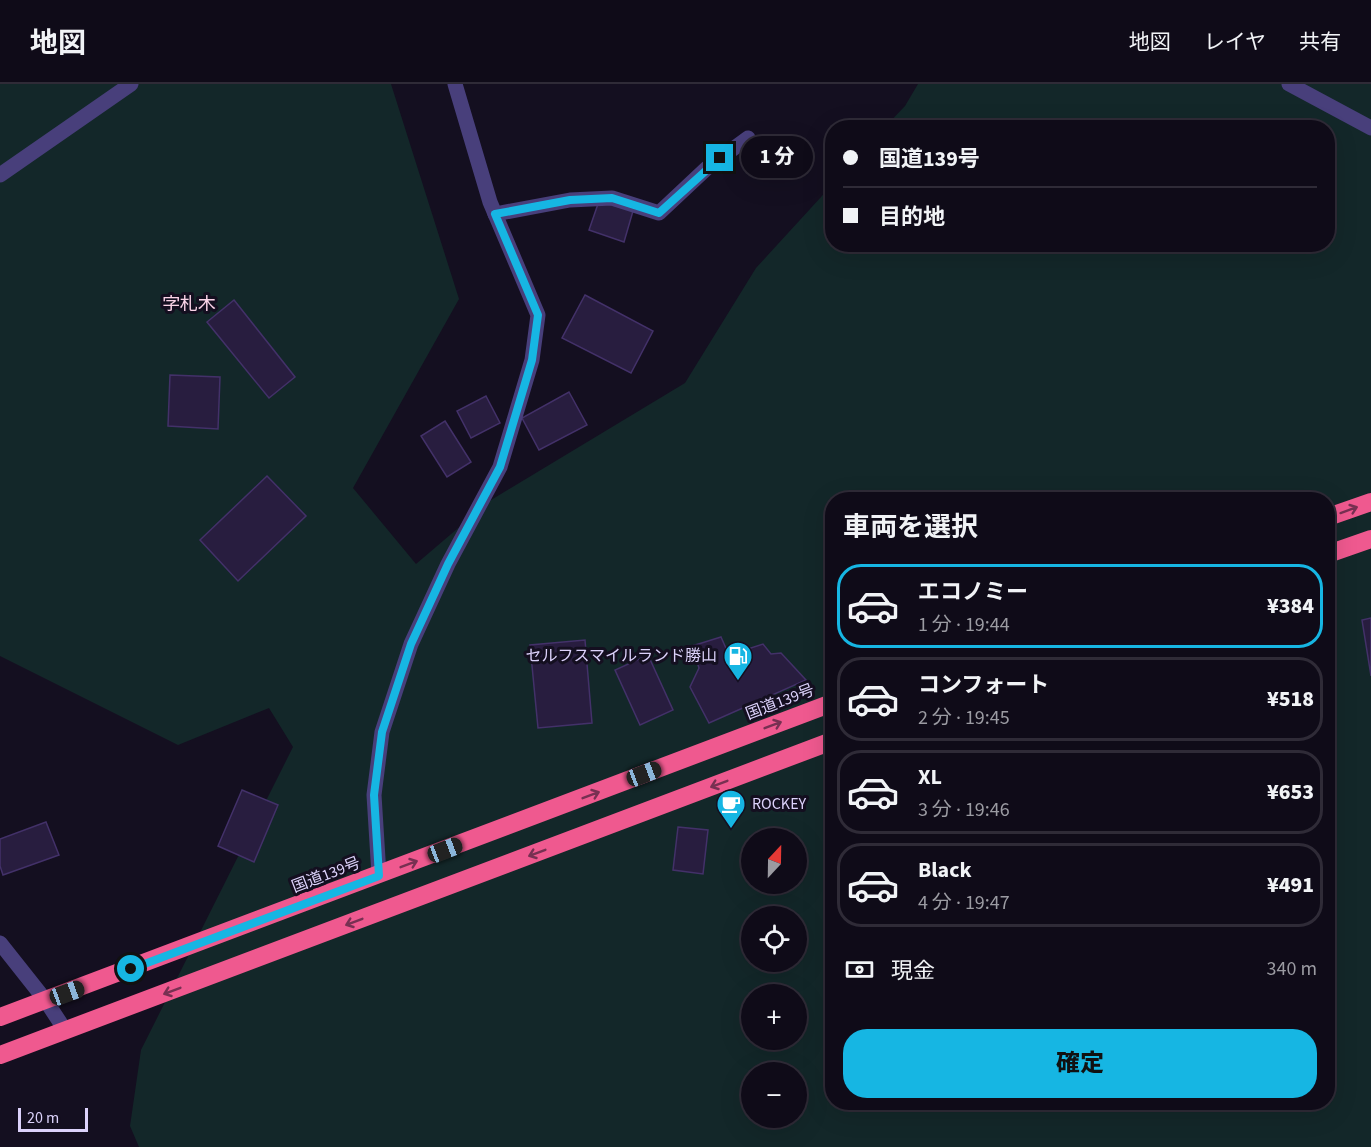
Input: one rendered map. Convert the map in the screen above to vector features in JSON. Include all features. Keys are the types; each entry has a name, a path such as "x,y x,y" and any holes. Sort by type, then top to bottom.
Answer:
{"highway":[{"path":"1335,515 1371,502"},
{"path":"1335,551 1371,538"},
{"name":"国道139号","path":"0,1017 379,876 825,706"},
{"path":"0,1055 825,744"}],"street":[{"path":"0,175 131,84"},
{"path":"379,876 374,795 382,732 411,644 448,564 500,467 532,360 538,315 495,214 455,84"},
{"path":"1289,84 1371,128"},
{"path":"495,214 570,200 612,198 659,213 706,168 748,138"},
{"path":"0,943 46,1001 65,1030"}],"green space":[{"path":"0,84 391,84 459,299 353,488 416,564 491,500 685,383 756,268 825,193 825,252 1335,252 1335,120 892,120 905,106 918,84 1371,84 1371,1147 139,1147 130,1126 141,1050 293,747 269,708 178,745 0,656"}],"building":[{"path":"599,201 633,211 624,242 589,230"},
{"path":"585,295 653,331 631,373 562,338"},
{"path":"234,300 295,377 269,398 207,322"},
{"path":"170,375 220,377 218,429 168,426"},
{"path":"569,392 587,425 539,450 522,418"},
{"path":"486,396 500,423 471,438 457,411"},
{"path":"445,421 471,462 447,477 421,436"},
{"path":"267,476 306,516 238,581 200,540"},
{"path":"1371,618 1371,676 1362,620"},
{"path":"721,637 729,655 763,644 771,654 781,653 806,680 709,723 690,687 699,668 692,646"},
{"path":"585,640 592,723 538,728 530,645"},
{"path":"648,655 673,710 640,725 615,670"},
{"path":"242,790 278,805 254,862 218,846"},
{"path":"46,822 59,855 3,875 0,866 0,839"},
{"path":"678,827 708,830 703,874 673,870"}],"place":[{"name":"セルフスマイルランド勝山","path":"738,682"},
{"name":"ROCKEY","path":"731,830"}],"district":[{"name":"字札木","path":"189,304"}],"route":[{"path":"131,969 379,876 374,795 382,732 411,644 448,564 500,467 532,360 538,315 495,214 570,200 612,198 659,213 706,168 720,158"}]}
